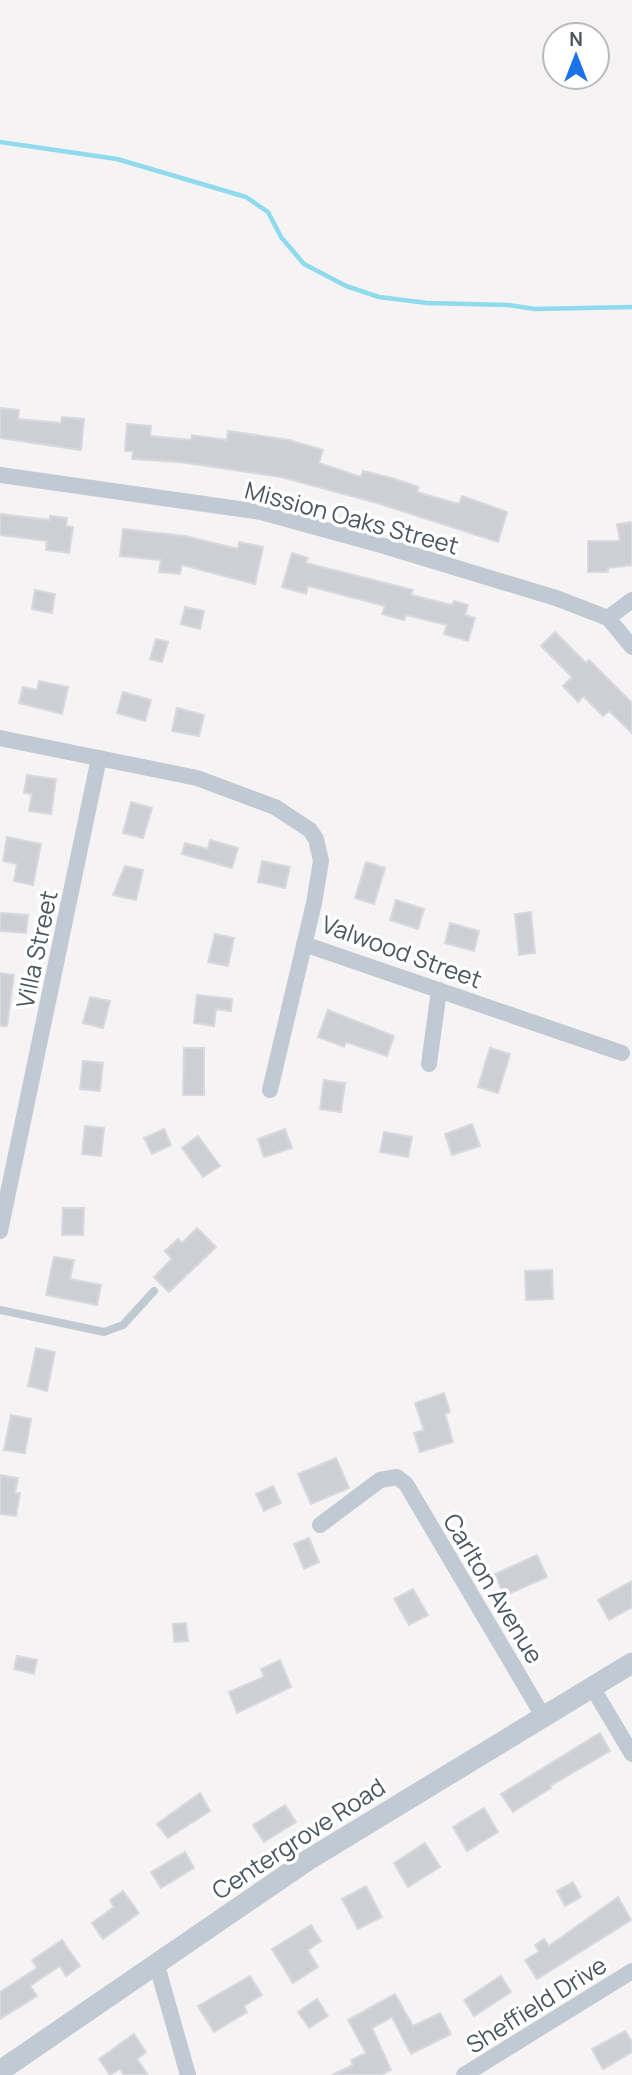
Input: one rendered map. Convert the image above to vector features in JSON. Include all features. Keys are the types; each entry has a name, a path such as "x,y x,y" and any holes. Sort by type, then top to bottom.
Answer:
{"street":[{"name":"Mission Oaks Street","path":"0,475 261,512 406,552 556,598 608,618 632,647"},
{"path":"608,618 632,600"},
{"name":"Valwood Street","path":"0,738 197,778 275,807 302,822 316,839 321,861 304,944 622,1054"},
{"name":"Villa Street","path":"0,1231 99,758"},
{"path":"270,1090 304,944"},
{"path":"429,1064 439,990"},
{"name":"Carlton Avenue","path":"320,1525 380,1480 397,1477 405,1484 543,1716"},
{"name":"Centergrove Road","path":"0,2071 308,1860 632,1663"},
{"path":"592,1687 632,1754"},
{"path":"156,1962 188,2075"},
{"name":"Sheffield Drive","path":"464,2075 632,1971"}],"lane":[{"path":"0,1310 104,1332 123,1325 154,1291"}],"building":[{"path":"0,408 19,410 18,419 61,423 62,417 84,419 81,450 0,438"},
{"path":"127,424 151,426 150,436 191,440 192,435 227,440 228,431 289,440 323,450 319,463 361,477 363,471 419,487 417,492 459,504 462,496 507,512 498,542 377,503 281,477 180,462 132,459 133,451 125,451"},
{"path":"0,514 50,520 50,516 67,518 66,526 73,527 69,553 46,550 47,541 0,535"},
{"path":"632,522 632,565 608,568 608,572 588,572 588,541 620,541 617,524"},
{"path":"123,529 185,536 238,549 239,542 263,547 255,584 182,565 180,574 159,572 161,560 120,556"},
{"path":"292,553 308,558 306,563 413,590 411,595 452,605 454,601 468,605 465,615 475,618 468,641 444,634 447,625 406,615 404,620 382,614 385,606 308,586 306,594 282,587"},
{"path":"35,590 55,594 52,613 32,609"},
{"path":"185,607 204,611 200,629 181,624"},
{"path":"555,632 586,663 589,660 632,703 632,733 609,711 603,716 583,696 578,702 563,686 572,677 541,646"},
{"path":"156,639 168,642 162,662 150,659"},
{"path":"39,681 68,687 62,714 19,703 23,687 37,690"},
{"path":"123,692 151,700 145,721 117,713"},
{"path":"177,708 204,715 199,736 172,731"},
{"path":"27,775 56,779 51,814 29,811 32,794 24,793"},
{"path":"131,802 152,808 143,838 123,833"},
{"path":"7,837 41,844 33,885 14,881 17,864 3,861"},
{"path":"210,840 238,848 232,868 182,854 185,843 208,849"},
{"path":"262,861 290,867 285,888 258,882"},
{"path":"366,862 385,868 374,904 355,898"},
{"path":"125,866 143,870 136,900 113,895"},
{"path":"396,900 424,909 418,929 390,920"},
{"path":"531,912 535,953 519,955 515,914"},
{"path":"0,913 28,915 26,933 0,931"},
{"path":"450,923 479,931 474,951 445,943"},
{"path":"215,934 234,938 228,966 208,962"},
{"path":"0,973 14,975 7,1026 0,1026"},
{"path":"197,995 232,999 231,1011 216,1009 214,1026 194,1023"},
{"path":"90,997 110,1001 103,1028 83,1023"},
{"path":"328,1010 394,1036 387,1056 346,1042 344,1047 318,1037"},
{"path":"184,1048 204,1048 204,1095 183,1095"},
{"path":"490,1048 510,1054 498,1093 478,1087"},
{"path":"83,1061 103,1063 100,1091 80,1089"},
{"path":"324,1080 345,1083 341,1112 320,1109"},
{"path":"472,1124 480,1146 452,1155 445,1134"},
{"path":"85,1126 104,1128 101,1156 82,1154"},
{"path":"164,1129 171,1145 152,1154 144,1138"},
{"path":"285,1129 292,1148 264,1157 258,1139"},
{"path":"384,1132 412,1137 408,1157 380,1152"},
{"path":"198,1136 220,1166 203,1177 182,1148"},
{"path":"63,1208 84,1208 83,1235 62,1235"},
{"path":"197,1228 216,1247 169,1292 154,1277 172,1259 165,1251 178,1239 182,1243"},
{"path":"54,1257 74,1260 70,1279 101,1285 97,1305 46,1295"},
{"path":"552,1270 553,1299 526,1300 525,1271"},
{"path":"36,1348 55,1352 47,1391 28,1386"},
{"path":"444,1393 450,1412 445,1414 453,1442 420,1452 414,1433 424,1430 415,1403"},
{"path":"11,1415 31,1419 25,1453 4,1450"},
{"path":"336,1458 349,1488 311,1504 298,1474"},
{"path":"0,1475 18,1478 15,1493 20,1493 16,1516 0,1514"},
{"path":"273,1486 281,1503 264,1511 256,1494"},
{"path":"309,1538 319,1562 304,1569 294,1544"},
{"path":"537,1555 547,1577 504,1596 495,1574"},
{"path":"632,1581 632,1607 609,1620 598,1600"},
{"path":"413,1589 428,1615 409,1625 394,1599"},
{"path":"186,1623 188,1641 174,1642 173,1624"},
{"path":"17,1656 37,1660 34,1674 14,1669"},
{"path":"280,1660 291,1687 237,1713 229,1692 264,1677 261,1669"},
{"path":"600,1733 610,1751 550,1786 551,1788 513,1812 501,1794"},
{"path":"200,1793 210,1811 168,1838 157,1824"},
{"path":"285,1805 296,1822 264,1842 253,1825"},
{"path":"484,1808 498,1832 467,1851 453,1827"},
{"path":"425,1843 440,1867 408,1887 394,1863"},
{"path":"185,1852 194,1868 161,1888 151,1872"},
{"path":"573,1882 581,1897 565,1906 557,1891"},
{"path":"366,1886 382,1917 358,1929 342,1899"},
{"path":"123,1891 139,1913 103,1939 92,1923 114,1907 110,1900"},
{"path":"618,1897 631,1920 537,1979 525,1960 539,1952 535,1945 544,1939 549,1946"},
{"path":"311,1925 321,1941 308,1950 318,1967 293,1983 272,1949"},
{"path":"62,1940 80,1966 66,1976 60,1966 30,1986 37,1996 0,2019 0,1992 37,1968 32,1960"},
{"path":"250,1976 262,1995 244,2006 247,2012 214,2032 198,2006"},
{"path":"501,1976 511,1992 474,2016 464,2000"},
{"path":"395,1994 413,2026 440,2013 451,2034 411,2054 392,2017 372,2028 391,2070 381,2075 332,2075 353,2065 351,2060 366,2053 348,2020"},
{"path":"317,1999 328,2016 309,2028 298,2012"},
{"path":"625,2031 632,2042 632,2052 603,2069 592,2049"},
{"path":"134,2034 146,2052 137,2059 148,2075 124,2075 120,2069 110,2075 99,2059"}],"waterway":[{"path":"0,142 117,159 246,197 268,212 281,237 304,264 346,286 379,297 427,303 508,305 535,309 632,307"}]}
